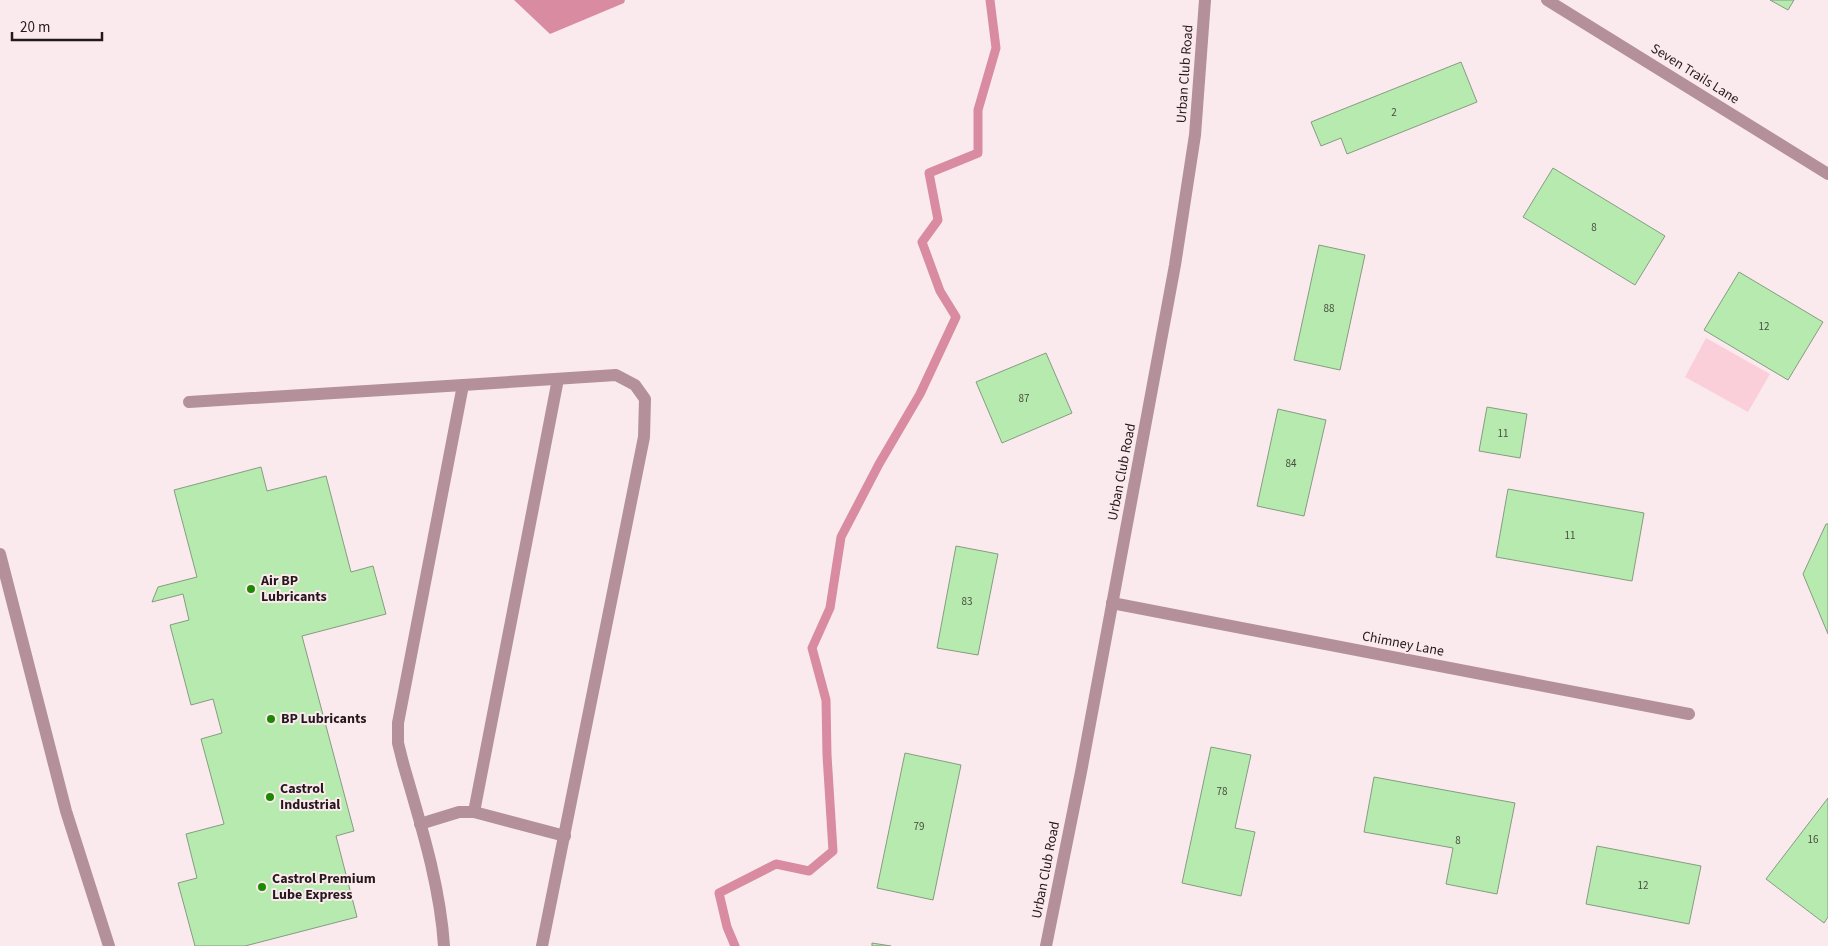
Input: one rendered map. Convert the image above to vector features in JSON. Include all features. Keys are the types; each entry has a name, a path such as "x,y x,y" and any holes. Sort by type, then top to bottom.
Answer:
{"street":[{"name":"Urban Club Road","path":"1046,946 1175,266 1195,135 1205,0"},
{"name":"Seven Trails Lane","path":"1547,0 1828,174"},
{"path":"189,402 616,375 635,385 645,399 644,437 542,946"},
{"path":"474,812 558,379"},
{"path":"444,946 435,884 398,743 398,723 463,385"},
{"path":"0,554 66,811 109,946"},
{"name":"Chimney Lane","path":"1112,603 1688,714"},
{"path":"420,824 459,812 474,812 565,836"}],"shaded area":[{"path":"514,0 625,0 624,3 550,34"},
{"path":"1706,338 1770,374 1748,412 1685,377"}],"building":[{"path":"1770,0 1794,0 1788,10"},
{"path":"1461,62 1477,102 1347,154 1341,138 1321,146 1311,122"},
{"path":"1553,168 1665,236 1635,285 1523,217"},
{"path":"1319,245 1365,255 1340,370 1294,360"},
{"path":"1739,272 1823,322 1788,380 1704,330"},
{"path":"1046,353 1072,413 1002,443 976,382"},
{"path":"1487,407 1527,414 1520,458 1479,451"},
{"path":"1278,409 1326,420 1304,516 1257,506"},
{"name":"BP Lubricants","path":"261,467 267,491 326,476 351,572 373,566 386,614 302,636 354,831 336,836 357,917 245,946 195,946 178,883 197,878 186,834 224,824 201,739 222,733 213,699 191,705 170,625 189,620 183,594 152,602 158,587 197,577 174,490"},
{"path":"1508,489 1644,513 1632,581 1496,557"},
{"path":"1826,524 1828,524 1828,634 1803,574"},
{"path":"956,546 998,554 978,655 937,648"},
{"path":"1211,747 1251,755 1235,828 1255,832 1241,896 1182,883"},
{"path":"905,753 961,765 933,900 877,888"},
{"path":"1374,777 1515,803 1497,894 1446,884 1453,848 1364,832"},
{"path":"1828,798 1828,917 1824,923 1766,879"},
{"path":"1597,846 1701,866 1689,924 1586,904"},
{"path":"872,943 891,946 872,946"}],"waterway":[{"path":"735,946 727,927 719,893 776,864 809,871 833,851 827,755 826,700 812,648 830,608 841,537 879,464 920,394 956,317 940,291 922,242 938,220 929,173 978,153 978,110 996,48 990,0"}],"place":[{"name":"Air BP Lubricants","path":"251,589"},
{"name":"BP Lubricants","path":"271,719"},
{"name":"Castrol Industrial","path":"270,797"},
{"name":"Castrol Premium Lube Express","path":"262,887"}]}
